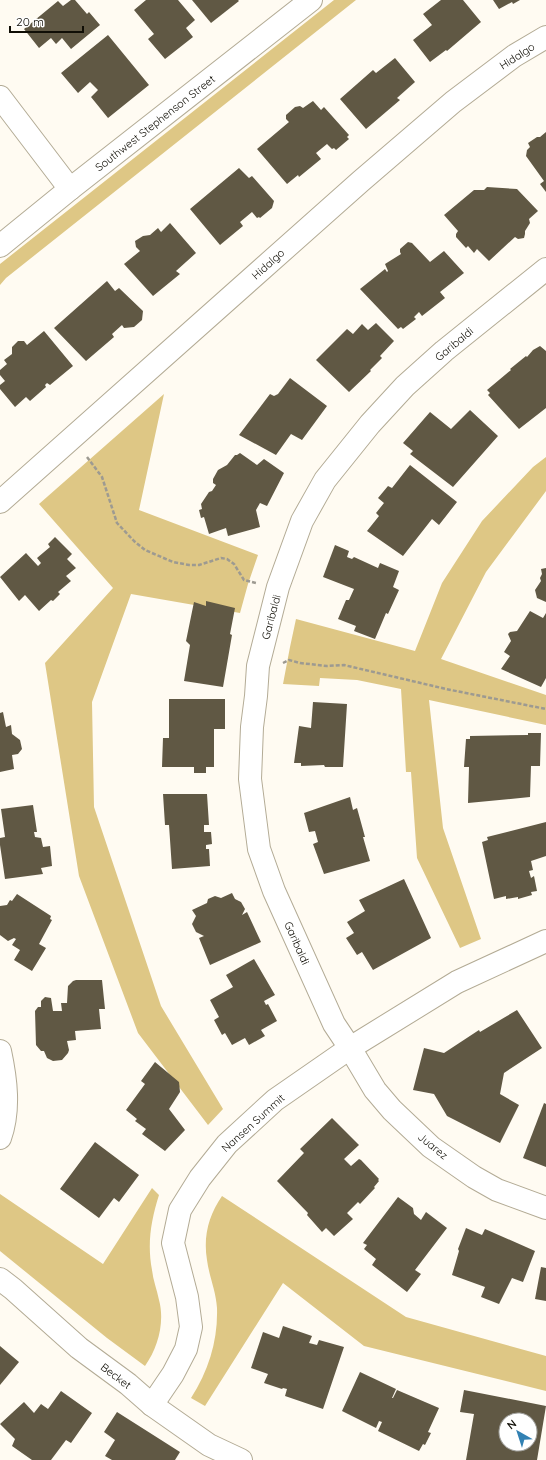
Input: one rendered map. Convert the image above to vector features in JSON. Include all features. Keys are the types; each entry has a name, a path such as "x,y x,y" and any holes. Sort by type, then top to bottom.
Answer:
{"street":[{"name":"Southwest Stephenson Street","path":"0,246 70,189 311,0"},
{"name":"Hidalgo","path":"0,502 361,181 447,107 514,56 546,37"},
{"path":"0,97 70,189"},
{"name":"Garibaldi","path":"350,1048 334,1024 274,891 259,849 250,779 252,727 258,666 278,588 302,521 325,480 370,424 405,386 439,356 546,269"},
{"name":"Nansen Summit","path":"152,1404 173,1374 186,1349 191,1327 187,1297 173,1243 180,1210 200,1178 227,1144 275,1100 350,1048 457,982 546,941"},
{"name":"Juarez","path":"350,1048 375,1090 392,1110 431,1147 474,1177 498,1190 546,1208"},
{"path":"0,1051 7,1106 0,1138"},
{"name":"Becket","path":"0,1279 79,1348 128,1384 152,1404 209,1445 241,1460"}],"path":[{"path":"99,472 117,523 144,550 173,562 189,565 199,565 221,558 227,558 234,564 244,580 278,588"},
{"path":"292,660 300,663 327,666 344,665 446,689 546,709"}],"shaded area":[{"path":"334,0 356,0 6,278 0,285 0,264"},
{"path":"164,394 139,510 258,555 240,613 131,594 92,702 94,807 161,1006 223,1109 208,1125 138,1033 79,876 45,663 113,588 39,504"},
{"path":"546,457 546,491 486,572 441,659 546,695 546,725 429,700 443,828 481,939 460,948 417,858 411,772 406,772 401,689 357,680 320,678 319,686 283,684 296,619 415,651 442,583 482,521 533,467"},
{"path":"152,1188 159,1195 152,1223 150,1251 153,1274 161,1308 161,1326 154,1351 145,1366 107,1338 0,1251 0,1194 103,1264"},
{"path":"222,1196 406,1317 546,1356 546,1391 364,1346 283,1283 205,1406 191,1398 203,1377 211,1354 216,1332 217,1308 208,1266 206,1243 210,1218"}],"building":[{"path":"71,0 75,0 87,14 89,12 100,25 71,49 62,38 56,44 51,38 39,48 24,29 58,1 63,6"},
{"path":"146,0 178,0 195,20 186,28 193,37 165,59 148,39 154,34 134,10"},
{"path":"192,0 238,0 239,1 211,23"},
{"path":"441,0 463,0 481,22 447,51 446,50 430,62 413,40 432,25 423,14"},
{"path":"493,0 520,0 513,4 512,2 499,9"},
{"path":"108,35 149,85 108,118 91,97 98,90 90,82 78,93 61,73"},
{"path":"395,58 415,82 397,98 400,100 366,129 340,99 373,70 376,73"},
{"path":"313,101 321,110 324,107 349,135 347,137 349,139 336,150 334,148 332,149 327,144 316,153 321,159 299,177 298,175 287,184 257,149 289,122 286,119 286,115 295,107 300,106 303,108"},
{"path":"546,132 546,192 540,184 544,181 526,156 527,150 530,147 528,143"},
{"path":"239,168 249,178 252,176 274,201 272,208 260,218 257,218 252,212 240,222 243,226 220,245 190,209"},
{"path":"487,187 517,189 538,211 529,219 530,223 525,231 524,238 518,239 515,237 489,261 477,249 474,253 468,246 466,248 456,237 458,231 444,215 474,190 484,190"},
{"path":"170,223 196,253 176,271 180,274 153,296 124,264 140,251 136,247 135,241 143,236 150,235 158,228 161,232"},
{"path":"408,242 412,243 430,262 444,251 464,273 440,292 445,298 422,316 419,312 414,317 416,319 403,329 401,327 398,329 360,289 385,269 387,272 388,271 385,264 401,254 400,249"},
{"path":"107,281 115,291 119,288 143,311 142,320 134,327 124,328 122,325 112,334 114,337 86,361 54,328"},
{"path":"376,323 394,341 380,356 382,358 370,370 371,371 349,392 316,360 347,329 353,334 362,324 368,330"},
{"path":"44,331 73,366 50,385 47,383 45,385 46,387 30,401 26,397 15,407 0,389 0,385 5,381 0,375 0,370 7,364 4,360 12,354 12,347 18,341 24,341 27,345"},
{"path":"540,346 546,351 546,408 519,429 488,395 490,393 487,390 511,370 510,369"},
{"path":"290,378 327,406 302,440 291,434 276,455 239,435 270,394 274,396 278,394"},
{"path":"470,410 498,436 453,487 410,454 413,451 403,443 430,412 451,429"},
{"path":"240,453 257,465 264,459 284,473 267,506 260,503 256,510 260,527 228,536 226,528 209,534 204,517 201,518 199,510 202,509 201,504 216,485 213,483 213,479 218,470 227,465 235,455"},
{"path":"410,465 457,502 439,525 432,519 403,556 367,531 379,516 376,513 384,503 378,498 388,486 392,488"},
{"path":"55,537 72,554 67,559 76,568 66,576 71,581 58,592 60,594 39,611 25,595 19,601 0,577 26,553 38,566 41,563 37,558 50,547 48,544"},
{"path":"335,545 349,551 347,557 352,559 354,557 378,568 380,563 399,571 393,587 399,590 388,614 386,613 375,639 354,631 356,626 338,619 346,600 349,600 354,589 323,577"},
{"path":"546,568 546,602 537,598 535,590 541,581 541,569"},
{"path":"206,601 235,608 223,687 184,681 190,645 186,641 194,602 206,606"},
{"path":"530,611 543,618 546,613 546,678 541,687 501,669 510,656 504,652 511,641 508,634 510,632 517,631"},
{"path":"169,699 225,699 225,729 214,729 214,767 206,767 206,773 194,773 194,767 162,767 163,738 169,738"},
{"path":"313,702 347,704 343,767 325,767 324,765 301,766 301,763 294,763 299,726 311,728"},
{"path":"3,712 6,727 11,725 12,734 20,740 22,749 18,754 12,755 14,769 0,772 0,713"},
{"path":"528,733 541,733 540,766 531,766 530,797 468,803 469,767 464,767 466,739 470,739 470,736 528,735"},
{"path":"163,794 207,794 209,825 204,825 204,832 211,832 212,844 206,845 206,849 209,849 210,866 172,869 169,825 165,825"},
{"path":"350,797 353,810 357,808 370,861 324,874 313,844 318,842 315,831 309,832 304,813"},
{"path":"33,805 37,832 34,832 35,837 41,838 43,847 50,846 52,866 41,868 43,874 5,879 0,845 0,838 5,837 1,809"},
{"path":"546,822 546,856 531,861 533,870 529,871 531,878 534,876 537,891 531,892 532,895 518,899 518,897 506,899 506,896 494,899 482,842 488,840 487,837"},
{"path":"404,879 431,938 373,970 362,952 357,955 346,938 354,933 347,922 365,911 359,900"},
{"path":"232,893 235,899 241,902 245,909 242,915 247,912 261,942 210,965 199,938 204,936 196,932 192,924 196,916 192,910 207,903 208,899 215,896 221,898"},
{"path":"17,894 51,916 50,919 52,920 39,944 46,948 32,971 14,960 20,950 12,945 16,939 14,938 8,941 0,935 0,906 7,905"},
{"path":"254,959 275,995 264,1001 266,1005 268,1004 277,1021 261,1030 265,1036 249,1045 245,1038 232,1045 225,1033 222,1035 214,1020 219,1017 210,1000 233,987 226,975"},
{"path":"76,980 102,980 105,1009 99,1009 101,1029 75,1031 76,1040 67,1041 69,1050 68,1053 62,1060 53,1061 47,1058 44,1051 41,1051 36,1045 35,1011 38,1007 41,1007 41,1001 45,997 51,998 53,1011 62,1011 61,1003 67,1003 68,986"},
{"path":"517,1010 542,1048 504,1073 500,1094 519,1105 500,1143 447,1116 434,1094 413,1090 424,1048 444,1053 479,1030 480,1032"},
{"path":"155,1062 179,1082 180,1092 169,1109 185,1130 165,1151 142,1134 146,1129 135,1121 137,1119 126,1110 145,1084 141,1081"},
{"path":"544,1103 546,1104 546,1167 523,1158"},
{"path":"332,1118 359,1145 344,1159 351,1166 359,1159 361,1160 379,1179 374,1187 375,1188 360,1204 358,1202 347,1213 353,1219 334,1236 326,1228 322,1232 307,1215 308,1213 277,1181 304,1153 300,1149"},
{"path":"95,1142 139,1175 119,1202 114,1198 99,1218 60,1189"},
{"path":"398,1197 413,1208 414,1214 421,1220 426,1212 447,1228 415,1270 421,1274 407,1292 372,1265 376,1259 364,1249 367,1245 363,1243"},
{"path":"466,1228 482,1235 485,1229 535,1251 523,1282 512,1278 499,1304 481,1297 485,1287 452,1275 459,1251 458,1249"},
{"path":"541,1267 546,1268 546,1301 535,1299"},
{"path":"283,1326 312,1336 309,1343 317,1345 319,1340 344,1347 323,1409 285,1396 287,1389 282,1389 264,1383 268,1374 251,1368 263,1332 279,1338"},
{"path":"0,1346 19,1362 0,1385"},
{"path":"360,1372 396,1389 392,1398 397,1390 439,1408 428,1432 431,1433 425,1445 423,1444 419,1451 378,1431 382,1422 379,1421 376,1428 342,1411"},
{"path":"464,1390 546,1406 537,1460 466,1460 474,1414 460,1412"},
{"path":"61,1391 92,1413 71,1443 66,1440 51,1460 32,1460 12,1446 15,1439 0,1424 24,1402 34,1413 41,1404 48,1409"},
{"path":"117,1412 180,1452 175,1460 112,1460 105,1456 115,1440 104,1432"}]}
